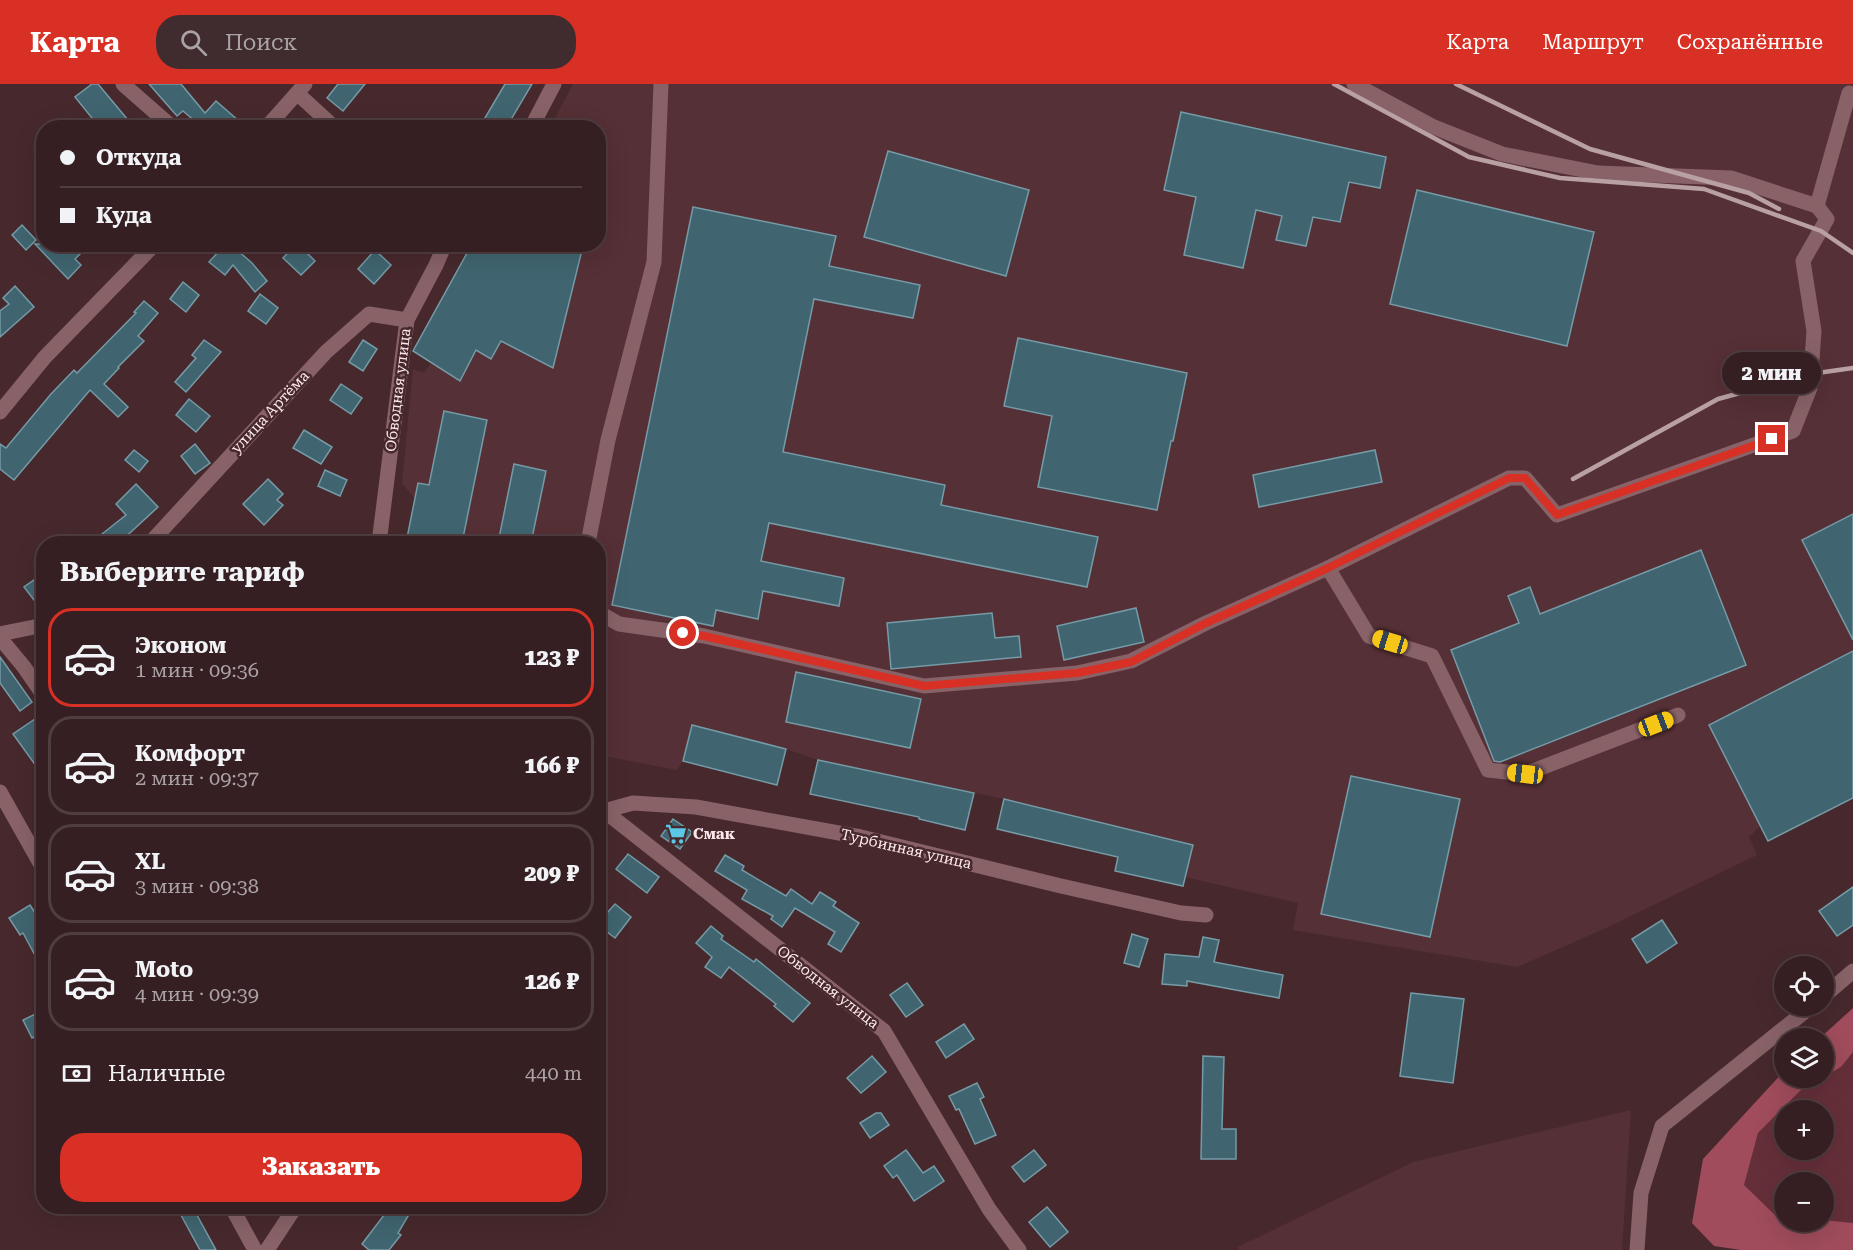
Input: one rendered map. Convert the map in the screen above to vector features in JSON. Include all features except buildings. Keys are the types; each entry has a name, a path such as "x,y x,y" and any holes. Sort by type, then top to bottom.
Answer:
{"street":[{"path":"123,84 164,120"},
{"path":"535,120 554,84"},
{"path":"589,536 608,440 654,262 661,84"},
{"path":"606,617 619,624 704,636 924,686 1077,673 1131,662 1206,623 1328,568 1509,478 1525,478 1557,515 1793,431 1810,388 1814,331 1803,261 1827,219 1817,207 1731,178 1598,173 1502,154 1434,127 1354,84"},
{"path":"273,120 302,89 328,120"},
{"path":"1817,207 1849,93"},
{"path":"0,412 45,357 147,252"},
{"name":"Обводная улица","path":"380,536 407,320 442,252"},
{"name":"улица Артёма","path":"156,536 334,344 369,314 407,320"},
{"path":"1328,568 1369,636 1432,656 1488,770 1525,774 1678,716"},
{"path":"36,627 0,636 36,684"},
{"path":"0,792 36,856"},
{"name":"Турбинная улица","path":"606,810 633,803 696,807 861,837 1126,901 1181,913 1206,915"},
{"name":"Обводная улица","path":"606,817 884,1031 990,1209 1019,1250"},
{"path":"1834,987 1853,971"},
{"path":"1637,1250 1641,1193 1662,1126 1799,1016"},
{"path":"235,1214 255,1250"},
{"path":"267,1250 291,1214"}],"shaded area":[{"path":"573,84 1853,84 1853,798 1768,841 1760,826 1749,837 1757,855 1604,929 1517,967 1293,930 1298,903 1185,877 1193,846 1004,799 818,760 786,749 693,725 683,761 677,770 606,756 606,536 407,536 415,499 402,483 413,369 424,373 431,363 412,351 468,252 606,252 606,120 554,120"},
{"path":"1853,1008 1853,1052 1841,1067 1834,1071 1834,1028 1831,1028"},
{"path":"1853,1052 1853,1223 1834,1221 1834,1172 1774,1172 1774,1215 1744,1185 1758,1133 1774,1117 1774,1160 1834,1160 1834,1100 1791,1100 1805,1088 1834,1088 1834,1071 1841,1067"},
{"path":"1774,1082 1774,1088 1805,1088 1791,1100 1774,1100 1774,1117 1758,1133 1744,1185 1774,1214 1774,1232 1834,1232 1834,1221 1853,1223 1853,1250 1741,1250 1714,1246 1692,1223 1703,1159"},
{"path":"1631,1110 1622,1250 1239,1250 1238,1247 1413,1162"}],"railway":[{"path":"1334,84 1469,157 1560,178 1704,189 1821,231 1853,253"},
{"path":"1456,84 1590,149 1749,193 1779,209"},
{"path":"1573,479 1718,399 1810,374 1853,368"}],"place":[{"name":"Смак","path":"676,834"}],"route":[{"path":"683,633 836,664 924,686 1077,673 1131,662 1206,623 1328,568 1509,478 1525,478 1557,515 1772,439"}]}
